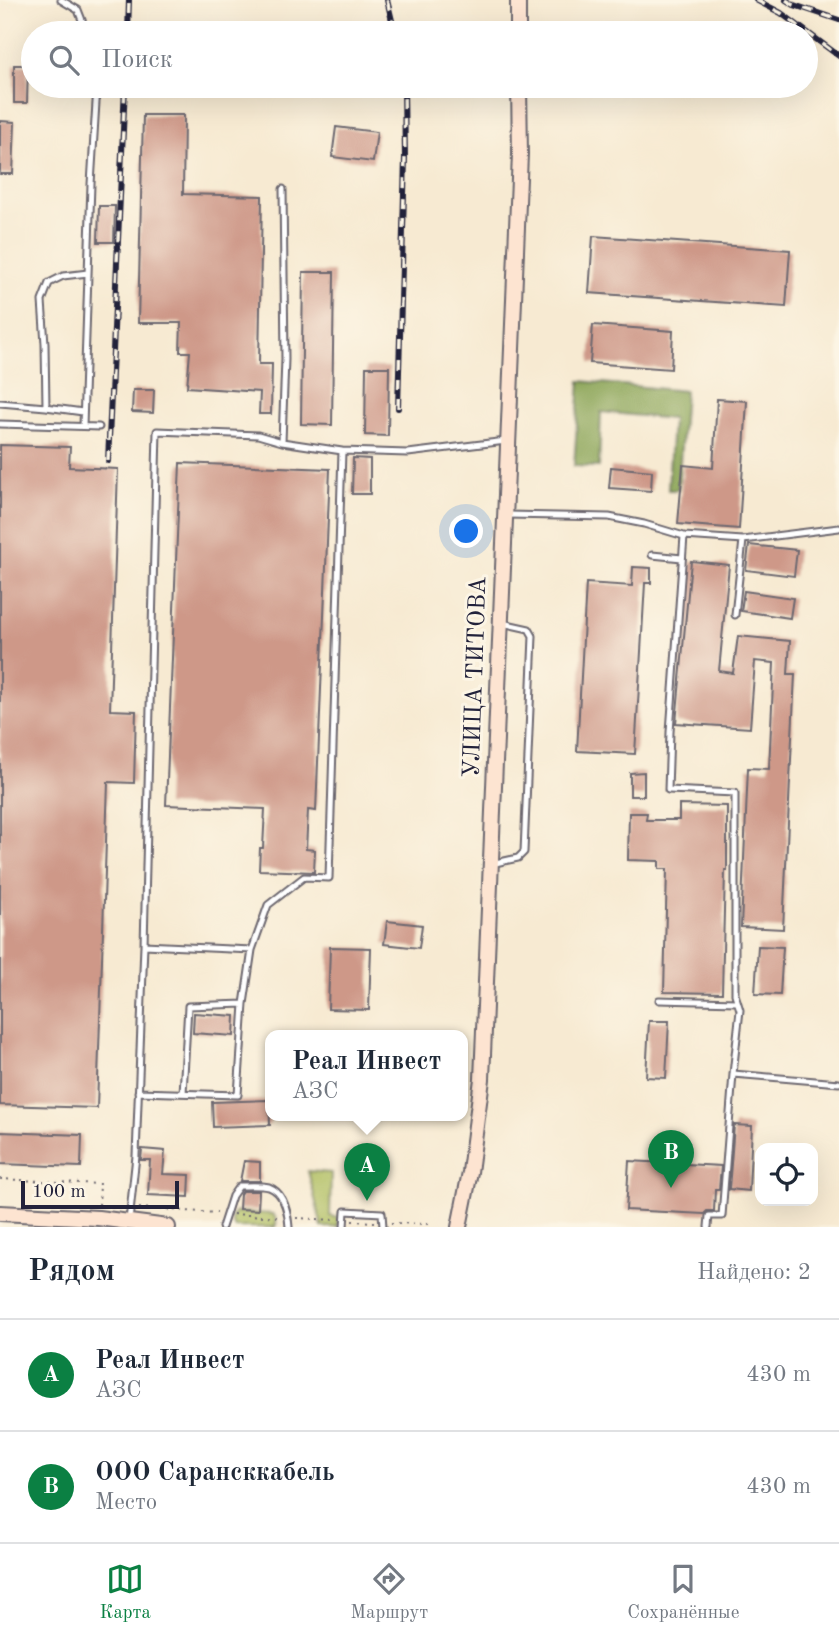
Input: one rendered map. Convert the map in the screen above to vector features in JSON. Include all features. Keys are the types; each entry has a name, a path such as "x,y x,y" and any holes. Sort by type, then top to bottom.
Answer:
{"main road":[{"path":"518,0 518,21"},
{"name":"УЛИЦА ТИТОВА","path":"459,1227 472,1158 482,1079 520,154 519,98"},
{"path":"0,1213 90,1222 134,1220 160,1226"}],"lane":[{"path":"61,0 78,10 82,21"},
{"path":"83,426 90,184 96,98"},
{"path":"282,442 285,359 283,189"},
{"path":"46,407 42,301 49,283 63,276 88,273"},
{"path":"0,403 83,412"},
{"path":"0,424 99,427"},
{"path":"134,1220 157,430 258,435 282,442 342,451 408,453 509,440"},
{"path":"138,1093 238,1095 244,1004 252,950 268,905 304,877 329,878 342,451"},
{"path":"506,515 609,517 684,536 743,540 839,528"},
{"path":"684,536 668,790 736,793 735,994 740,1010 722,1216 709,1216 708,1227"},
{"path":"734,615 743,540"},
{"path":"652,555 682,558"},
{"path":"491,864 518,858 524,852 533,636 529,629 502,623"},
{"path":"144,945 252,950"},
{"path":"659,1000 737,1002"},
{"path":"183,1093 188,1006 244,1004"},
{"path":"733,1074 839,1083"},
{"path":"222,1227 232,1196 239,1186 268,1187 275,1191 286,1205 289,1227"},
{"path":"344,1224 345,1211 383,1213 383,1225"}],"path":[{"path":"0,1179 100,1184"},
{"path":"134,1220 226,1214 344,1224 432,1224"}],"green space":[{"path":"580,381 685,391 678,490 668,490 672,419 601,412 599,467 574,466"},
{"path":"308,1171 331,1173 330,1216 339,1218 338,1227 322,1227"},
{"path":"236,1212 273,1214 276,1225 235,1227 232,1217"}],"building":[{"path":"14,65 21,65 21,98 27,98 27,103 14,103"},
{"path":"143,115 184,115 183,194 262,196 259,364 272,364 271,414 259,414 260,392 187,387 190,352 180,352 181,323 138,323"},
{"path":"0,121 15,122 13,174 0,174"},
{"path":"336,127 377,132 373,162 332,157"},
{"path":"99,206 115,206 114,242 98,242"},
{"path":"593,236 790,250 786,307 589,293"},
{"path":"303,272 334,272 332,425 301,424"},
{"path":"593,325 673,331 671,369 590,363"},
{"path":"366,367 389,367 388,436 365,435"},
{"path":"133,390 154,390 153,413 132,412"},
{"path":"717,399 747,401 739,529 678,524 683,465 713,468"},
{"path":"0,445 70,447 69,467 118,469 110,710 136,711 134,783 108,782 97,1108 0,1105"},
{"path":"353,458 370,459 370,494 352,494"},
{"path":"180,463 330,469 316,811 308,810 306,849 315,850 314,872 259,870 265,809 166,805"},
{"path":"611,467 652,471 651,491 609,488"},
{"path":"749,545 797,550 794,576 746,570"},
{"path":"691,561 729,565 719,671 733,673 738,636 790,641 788,674 795,674 783,929 741,927 748,768 769,769 774,663 755,661 750,728 676,723"},
{"path":"633,567 651,568 651,583 645,583 635,754 577,751 586,583 632,586"},
{"path":"744,591 793,598 790,618 741,611"},
{"path":"644,772 644,796 630,796 630,773"},
{"path":"679,805 727,806 722,993 664,992 667,869 659,869 659,861 628,860 629,813 647,813 646,820 679,820"},
{"path":"387,921 422,925 419,948 384,944"},
{"path":"758,946 783,947 780,995 755,994"},
{"path":"330,947 371,948 369,1010 328,1009"},
{"path":"194,1013 235,1016 234,1036 193,1033"},
{"path":"649,1021 669,1021 666,1078 646,1077"},
{"path":"265,1100 265,1121 270,1121 270,1125 213,1127 212,1102"},
{"path":"734,1125 752,1126 749,1191 729,1189"},
{"path":"0,1132 82,1135 81,1167 0,1164"},
{"path":"142,1149 165,1151 163,1174 190,1175 189,1197 148,1195 150,1160 141,1160"},
{"path":"244,1161 260,1162 260,1181 240,1181"},
{"path":"629,1161 721,1166 719,1189 715,1189 714,1211 704,1214 626,1210"},
{"path":"242,1191 259,1191 258,1210 239,1209"}],"railway":[{"path":"128,21 129,0"},
{"path":"387,0 392,21"},
{"path":"756,0 792,21"},
{"path":"786,0 839,20"},
{"path":"818,40 839,56"},
{"path":"108,461 124,98"},
{"path":"398,408 404,98"}],"place":[{"name":"ООО Сарансккабель","path":"671,1188"},
{"name":"Реал Инвест","path":"367,1201"}]}
